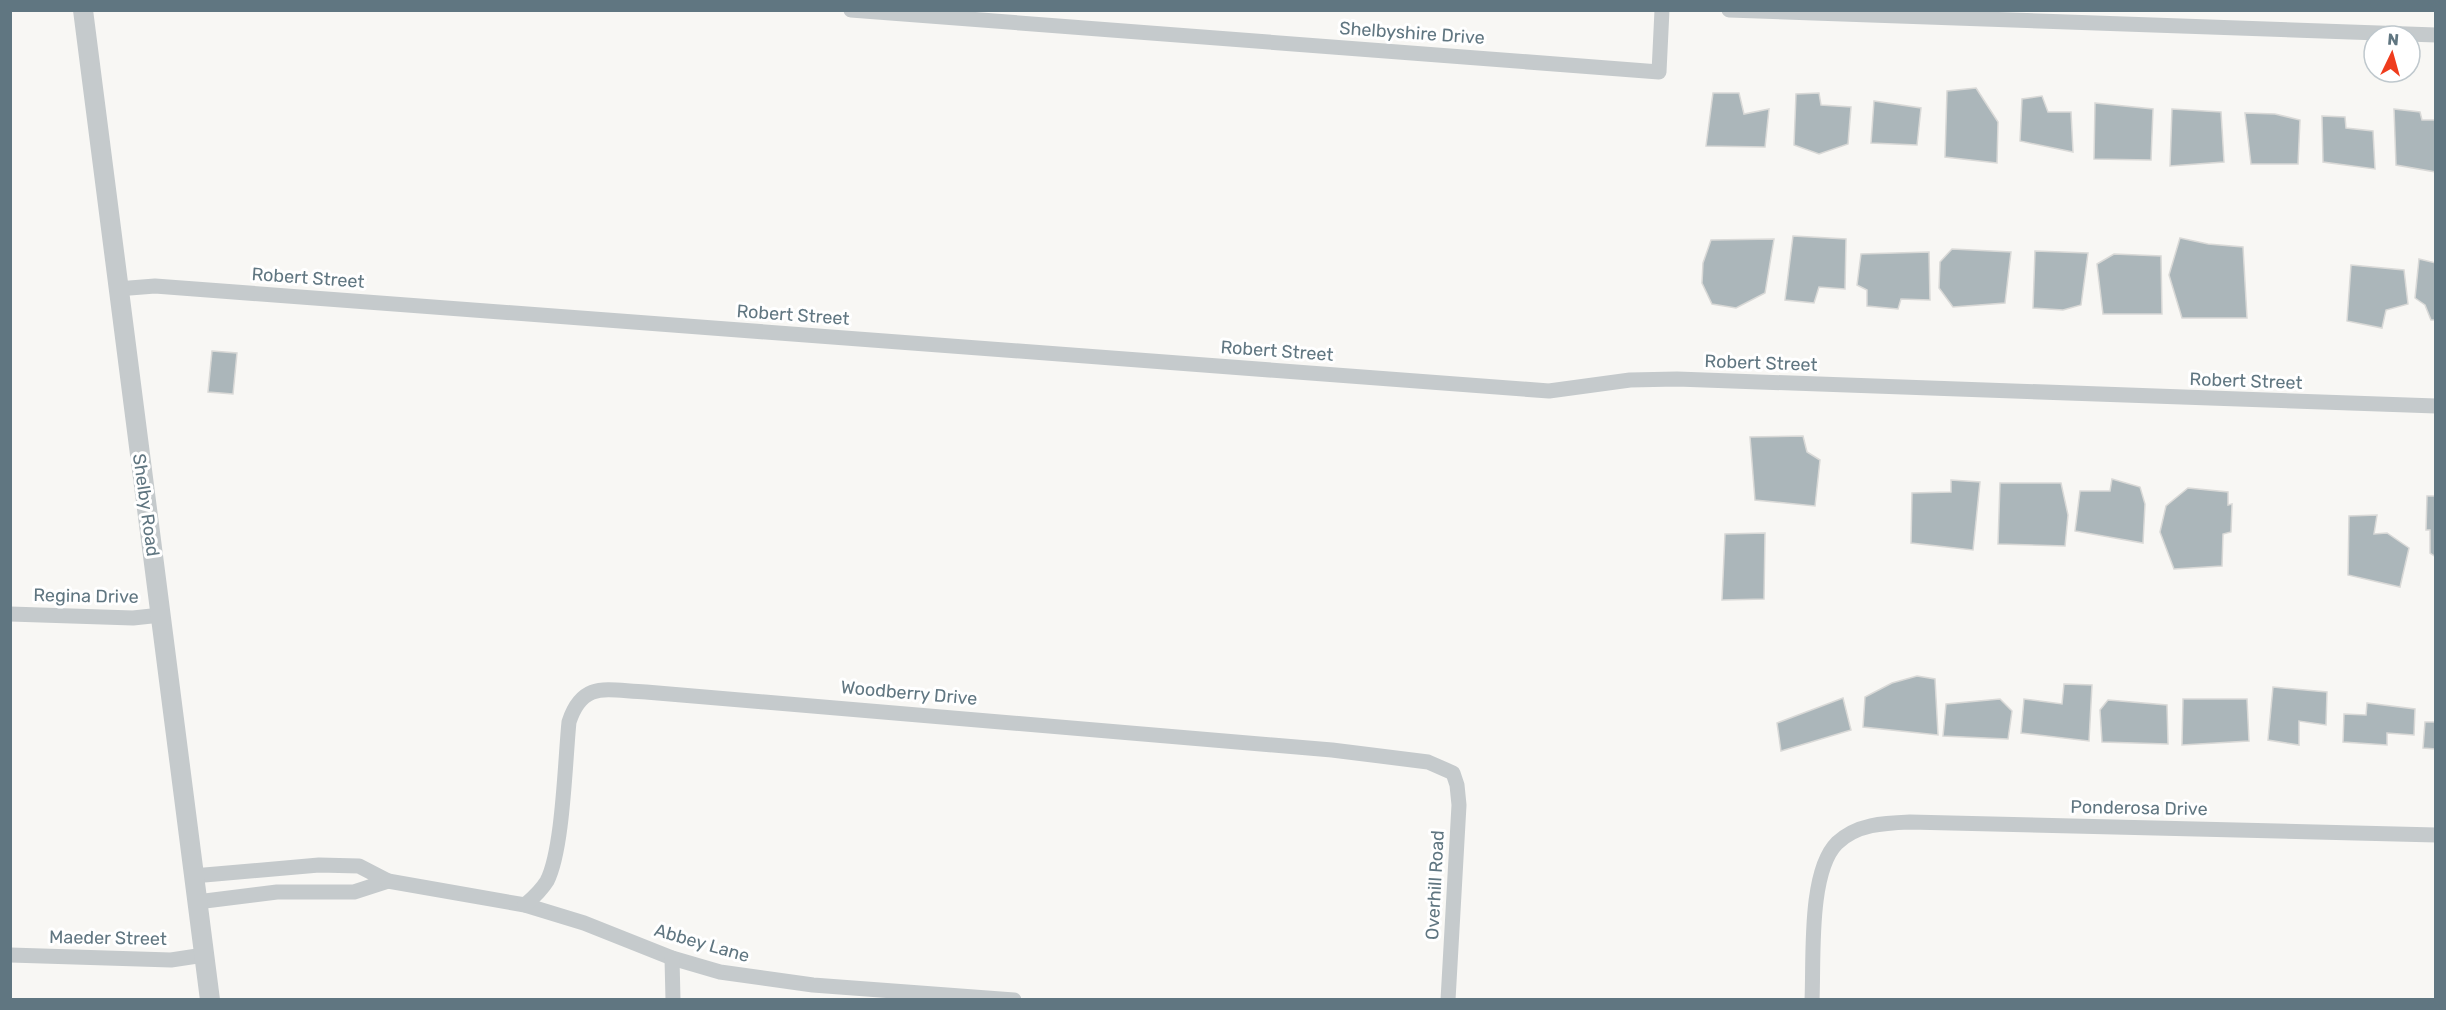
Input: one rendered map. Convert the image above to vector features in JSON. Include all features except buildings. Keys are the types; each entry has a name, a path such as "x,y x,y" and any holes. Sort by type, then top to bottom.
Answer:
{"street":[{"name":"Shelby Road","path":"83,10 117,289 210,999"},
{"name":"Shelbyshire Drive","path":"851,10 1659,72 1662,10"},
{"path":"1729,10 2436,35"},
{"name":"Robert Street","path":"117,289 155,286 1549,392 1630,380 1677,379 2436,406"},
{"name":"Regina Drive","path":"10,614 133,618 161,615"},
{"name":"Woodberry Drive","path":"525,905 546,883 557,844 569,722 575,705 582,696 599,691 646,692 909,713 1332,750 1428,762 1453,773"},
{"name":"Overhill Road","path":"1448,999 1459,805 1453,773"},
{"name":"Ponderosa Drive","path":"1812,999 1819,884 1830,853 1844,837 1873,824 1910,822 2436,835"},
{"name":"Abbey Lane","path":"193,876 275,867 358,866 388,881 525,905 584,923 672,958 720,972 755,978 1014,999"},
{"name":"Abbey Lane","path":"197,902 277,892 354,892 388,881"},
{"name":"Maeder Street","path":"10,955 171,960 204,955"},
{"path":"672,958 673,999"}]}
